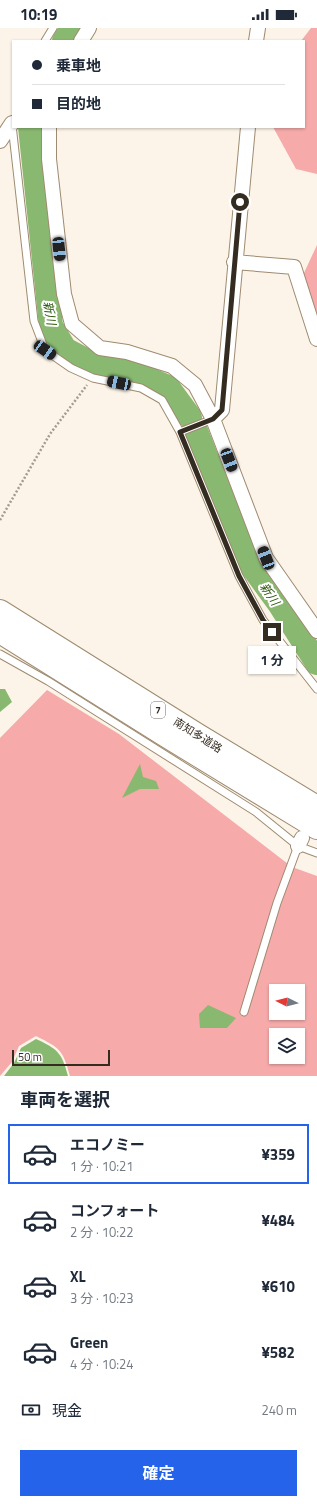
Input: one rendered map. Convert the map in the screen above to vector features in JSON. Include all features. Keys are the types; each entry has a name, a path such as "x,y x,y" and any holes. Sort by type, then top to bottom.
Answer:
{"highway":[{"name":"南知多道路","path":"0,611 198,735 317,807"},
{"name":"南知多道路","path":"4,642 166,736 306,838"}],"street":[{"path":"82,40 89,28"},
{"path":"256,40 258,28"},
{"path":"0,141 12,120"},
{"path":"49,128 49,159 64,294 72,324 100,348 127,352 172,366 195,385 213,419 266,558 317,631"},
{"path":"213,419 222,410 234,262 248,128"},
{"path":"234,262 294,267 317,339"}],"lane":[{"path":"47,40 53,28"},
{"path":"13,128 34,321 45,350 71,368 93,378 141,388 162,400 180,432 239,576 263,620 317,689"},
{"path":"180,432 213,419"},
{"path":"244,1012 276,903 306,838 317,853"}],"path":[{"path":"0,520 50,434 93,378"}],"shaded area":[{"path":"311,28 317,28 317,174 296,169 274,128 305,128 305,40 302,40"},
{"path":"317,245 317,319 303,275"},
{"path":"0,689 5,689 12,702 0,712"},
{"path":"47,690 119,734 292,867 317,876 317,1076 70,1076 65,1060 59,1051 36,1036 19,1046 12,1062 0,1076 0,738"},
{"path":"140,764 143,777 156,781 159,789 140,789 122,798"},
{"path":"208,1005 236,1018 227,1028 200,1028 199,1014"},
{"path":"36,1039 54,1049 58,1053 64,1062 68,1076 4,1076 14,1063 21,1048"}],"waterway":[{"name":"新川","path":"65,40 72,28"},
{"name":"新川","path":"30,128 51,326 65,349 95,365 128,370 168,387 190,417"},
{"name":"新川","path":"196,431 247,560 280,605 317,663"}],"route":[{"path":"240,202 222,410 213,419 180,432 239,576 263,620 272,632"}]}
